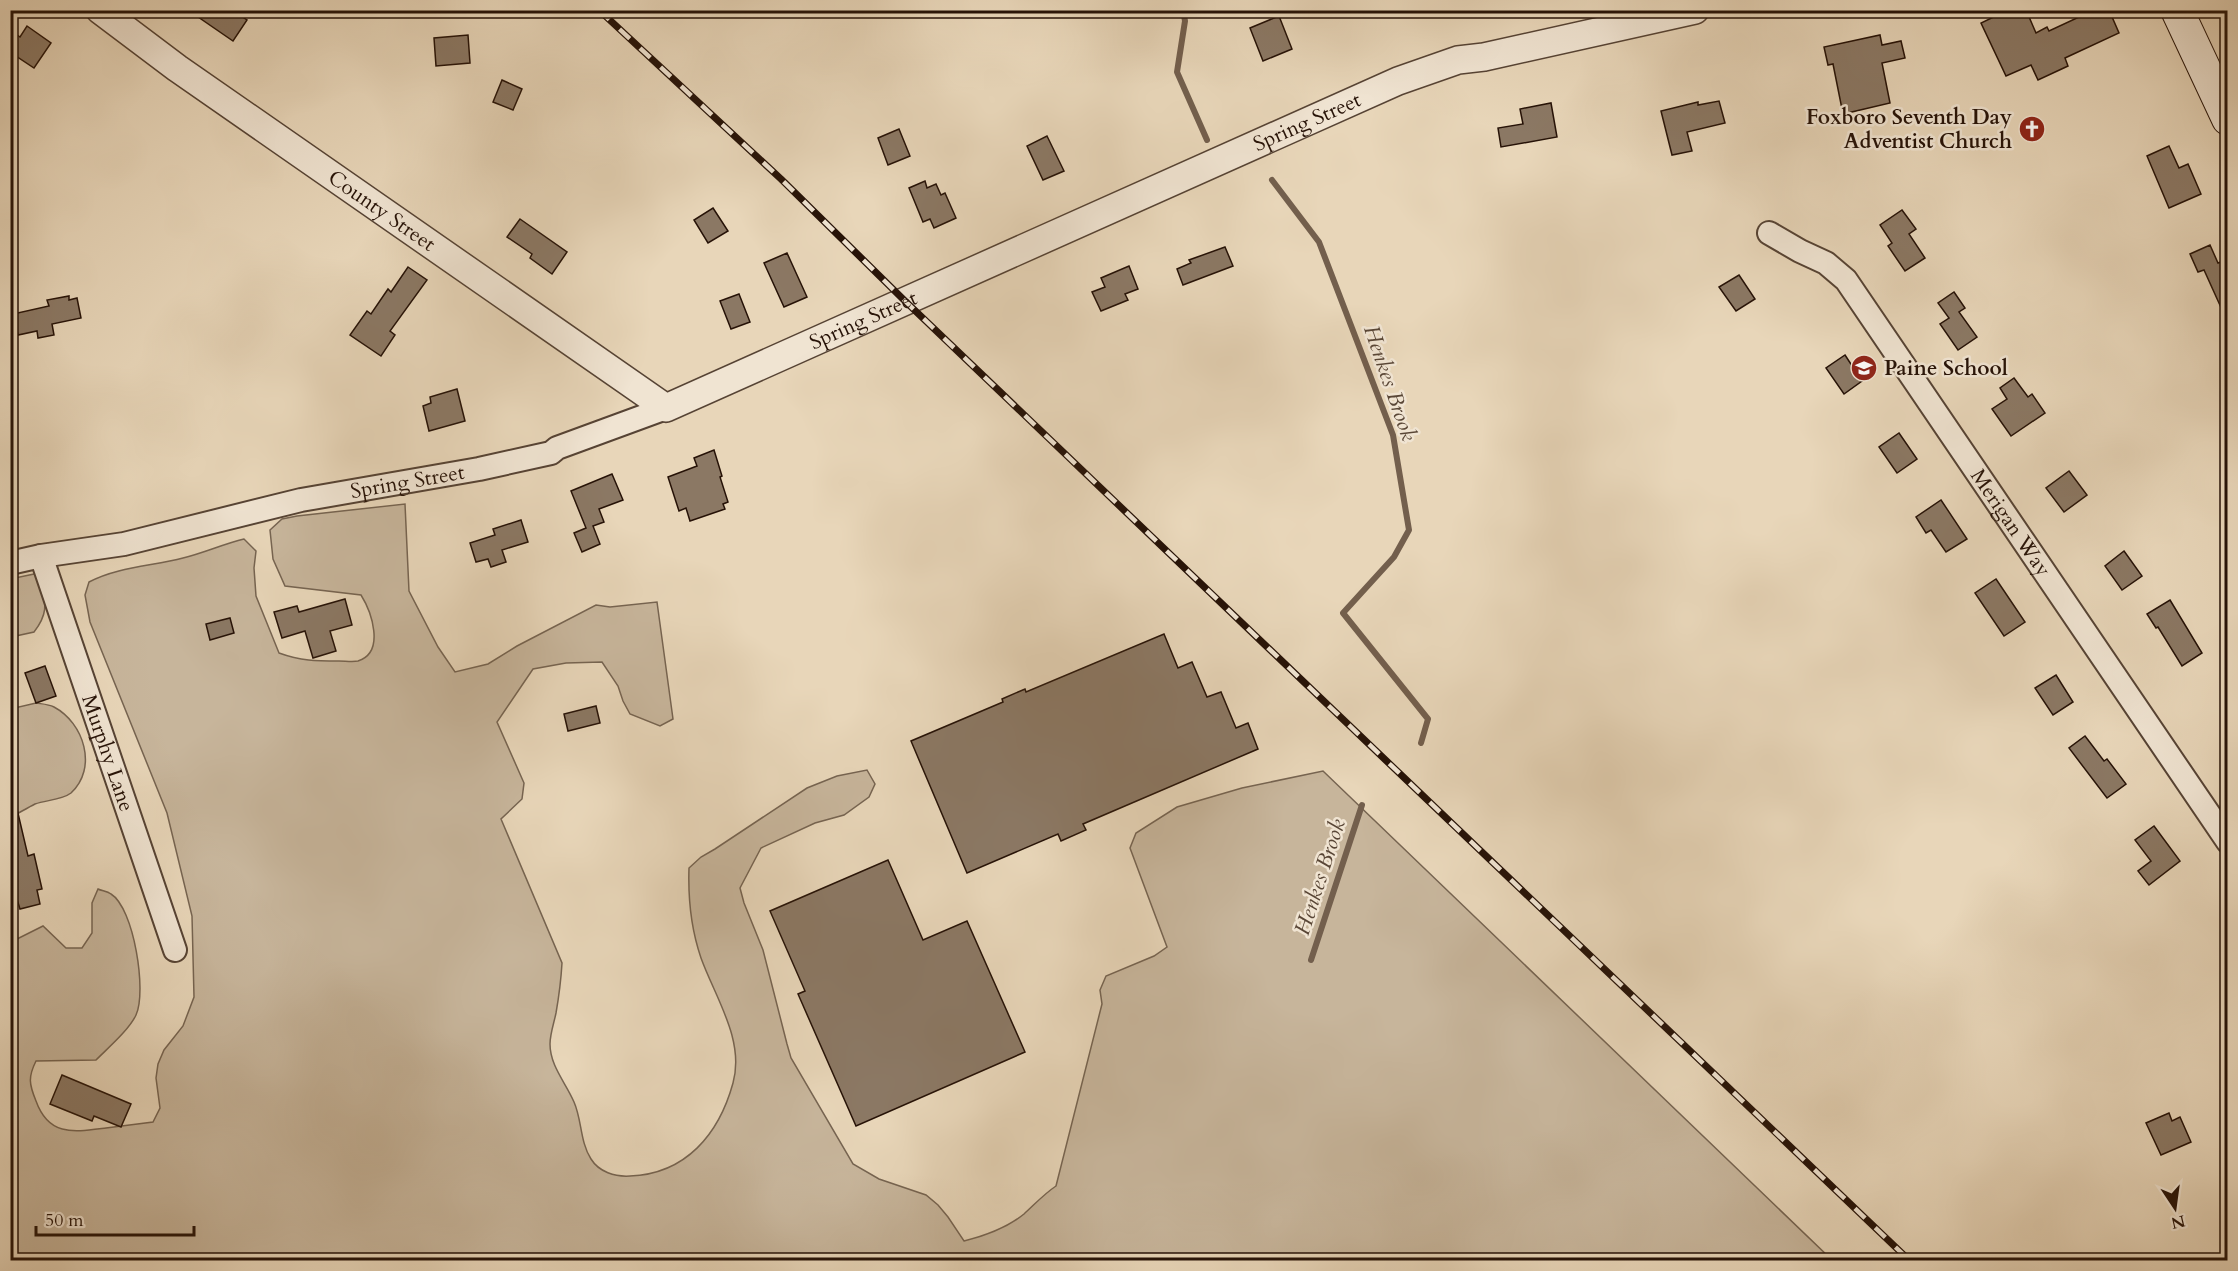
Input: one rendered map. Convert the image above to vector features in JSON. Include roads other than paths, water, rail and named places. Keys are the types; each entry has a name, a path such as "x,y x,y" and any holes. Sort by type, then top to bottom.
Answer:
{"main road":[{"path":"2176,10 2228,119"}],"street":[{"name":"County Street","path":"100,10 177,68 666,408"},
{"name":"Spring Street","path":"10,563 41,556 124,544 301,500 479,469 551,453 557,448 666,408 1398,81 1458,60 1484,57 1695,10"},
{"name":"Merigan Way","path":"1768,233 1826,263 1846,280 2228,842"},
{"name":"Murphy Lane","path":"41,556 174,950"}],"waterway":[{"name":"Henkes Brook","path":"1183,10 1185,21 1177,72 1207,140"},
{"name":"Henkes Brook","path":"1272,180 1319,242 1393,435 1409,530 1394,557 1343,613 1428,719 1421,743"},
{"name":"Henkes Brook","path":"1311,960 1362,805"}],"railway":[{"path":"599,10 781,179 905,301 1909,1260"}],"place":[{"name":"Foxboro Seventh Day Adventist Church","path":"2032,129"},
{"name":"Paine School","path":"1864,368"}]}
